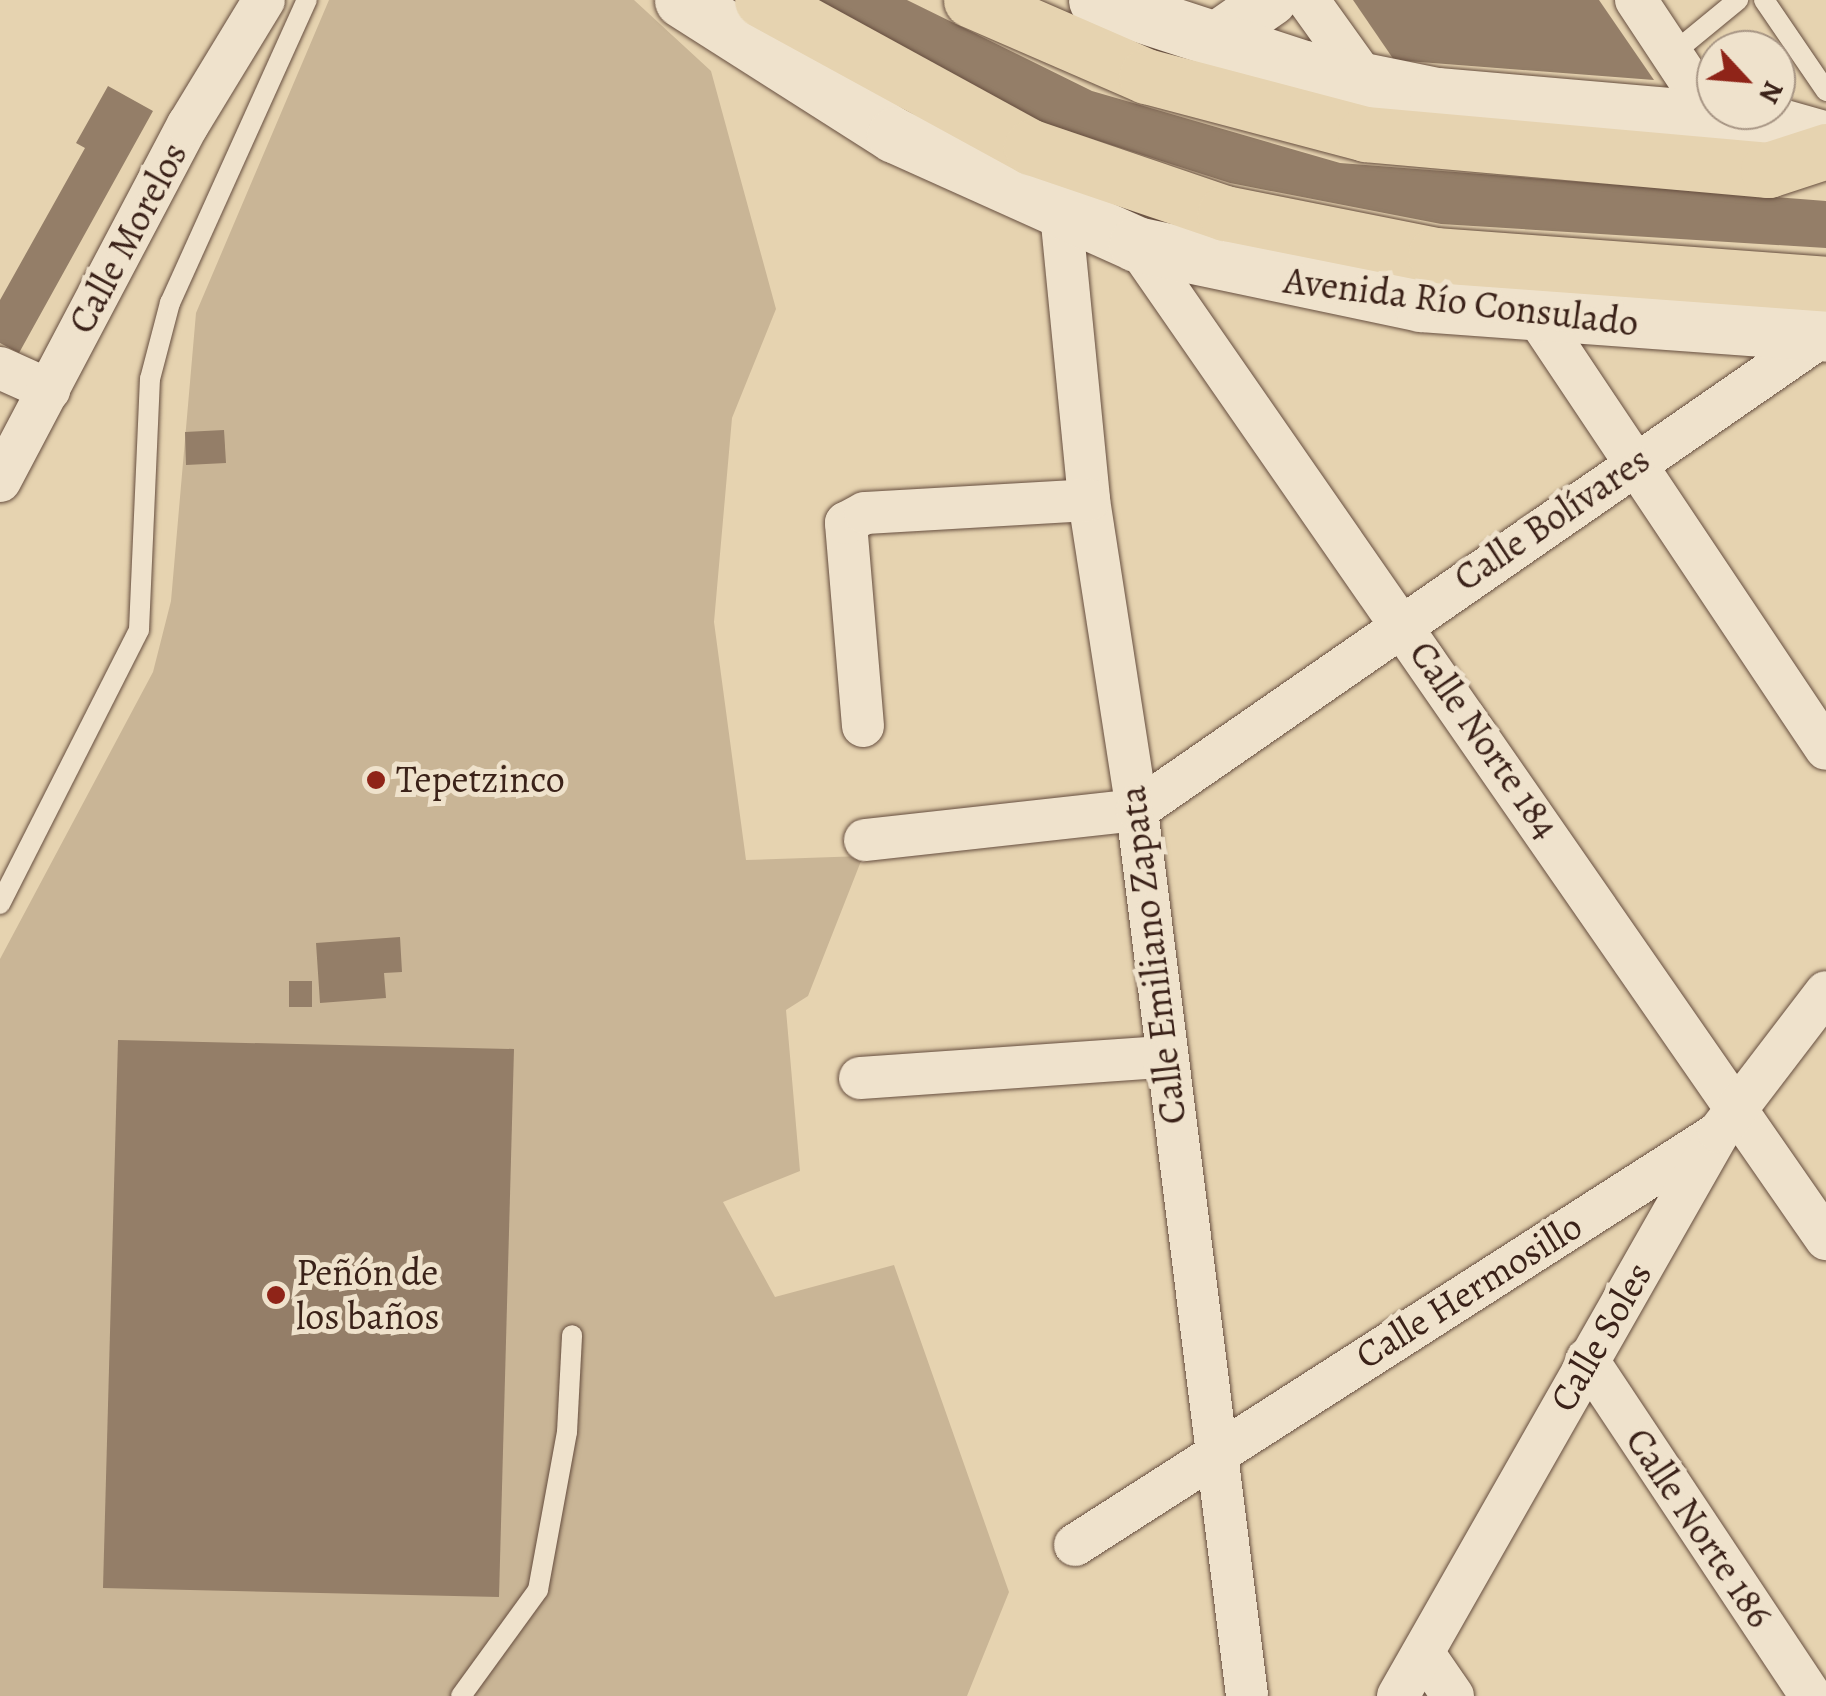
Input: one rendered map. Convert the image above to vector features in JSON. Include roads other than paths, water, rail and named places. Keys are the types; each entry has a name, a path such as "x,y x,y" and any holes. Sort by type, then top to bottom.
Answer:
{"highway":[{"path":"762,0 1031,146 1225,213 1436,254 1825,318"},
{"path":"972,0 1146,76 1365,134 1768,170 1826,152"}],"main road":[{"name":"Avenida Río Consulado","path":"682,0 894,135 1136,244 1313,288 1538,318 1825,318"},
{"path":"1096,0 1212,42 1366,81 1492,102 1696,119"},
{"path":"1774,130 1826,138"}],"street":[{"name":"Calle Morelos","path":"0,481 264,0"},
{"path":"1212,42 1271,0"},
{"path":"1308,0 1366,81"},
{"path":"1636,0 1696,91"},
{"name":"Calle Emiliano Zapata","path":"1061,213 1089,500 1137,810 1163,1057 1219,1450 1246,1696"},
{"name":"Calle Norte 184","path":"1136,244 1402,621 1728,1120 1826,1239"},
{"path":"1538,318 1826,749"},
{"name":"Calle Bolívares","path":"1137,810 1402,621 1635,463 1825,318"},
{"path":"0,368 49,390"},
{"path":"863,726 846,523 865,513 1089,500"},
{"path":"865,840 1137,810"},
{"name":"Calle Soles","path":"1398,1696 1587,1359 1728,1120 1826,992"},
{"path":"860,1078 1163,1057"},
{"name":"Calle Hermosillo","path":"1075,1545 1728,1120"},
{"name":"Calle Norte 186","path":"1587,1359 1811,1696"},
{"path":"1424,1654 1453,1696"}],"lane":[{"path":"0,904 139,630 150,379 170,303 307,0"},
{"path":"1672,55 1738,0"},
{"path":"1764,0 1826,92"},
{"path":"461,1696 538,1590 567,1432 572,1335"}],"place":[{"name":"Tepetzinco","path":"376,780"},
{"name":"Peñón de los baños","path":"276,1295"}]}
